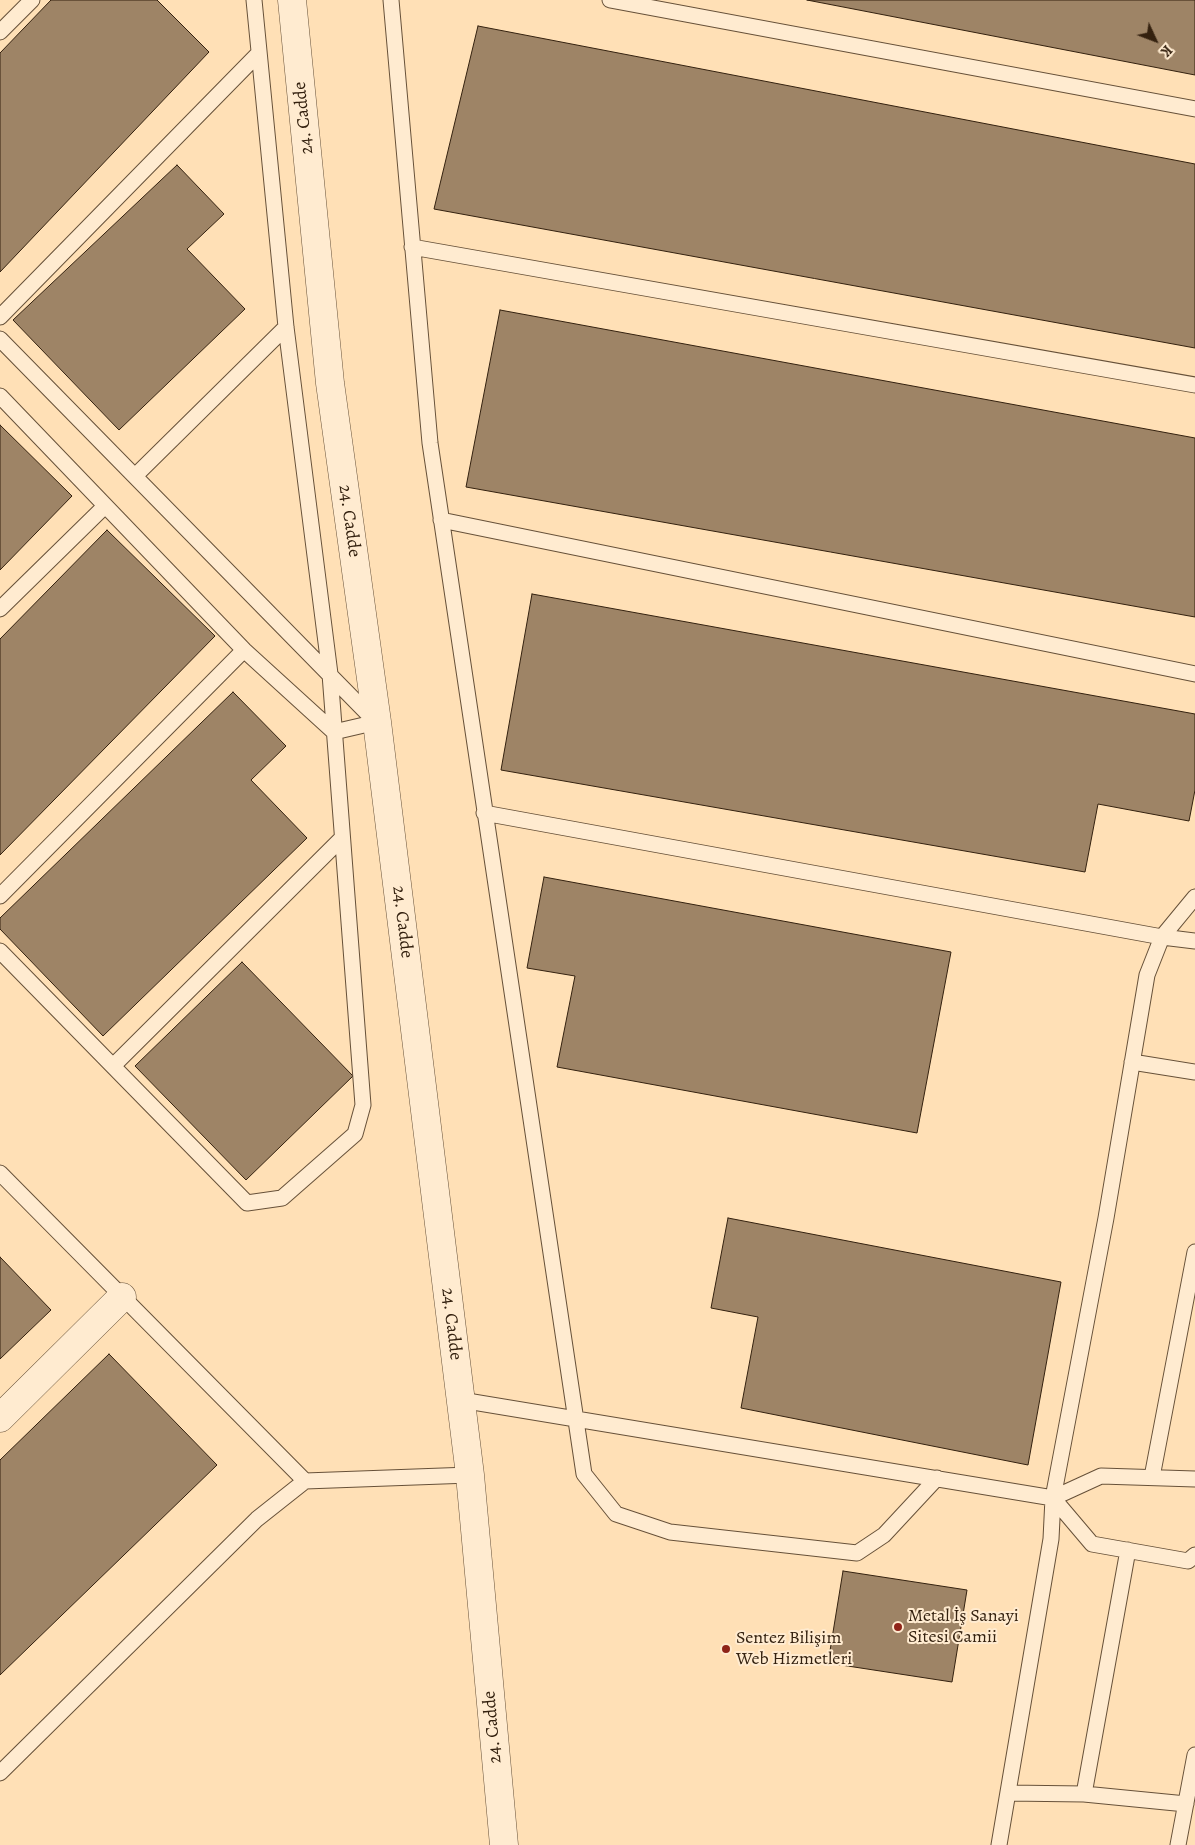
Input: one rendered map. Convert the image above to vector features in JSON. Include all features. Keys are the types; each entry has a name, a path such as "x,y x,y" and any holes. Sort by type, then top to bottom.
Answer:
{"street":[{"name":"24. Cadde","path":"292,0 330,383 377,722 470,1475 504,1845"},
{"path":"0,1418 122,1297"}],"lane":[{"path":"0,32 32,0"},
{"path":"0,951 247,1203 282,1198 354,1134 363,1105 330,674 286,327 254,0"},
{"path":"391,0 430,443 584,1474 616,1514 670,1532 857,1553 884,1535 937,1478"},
{"path":"610,0 1195,109"},
{"path":"0,317 259,53"},
{"path":"412,247 1195,385"},
{"path":"135,476 286,327"},
{"path":"0,339 377,722"},
{"path":"0,396 244,650 334,732"},
{"path":"0,609 105,506"},
{"path":"441,520 1195,674"},
{"path":"0,896 244,650"},
{"path":"334,732 377,722"},
{"path":"484,813 1162,937 1195,941"},
{"path":"113,1066 342,838"},
{"path":"999,1845 1051,1539 1053,1498 1104,1228 1147,975 1162,937 1195,897"},
{"path":"1132,1062 1195,1072"},
{"path":"0,1173 305,1481"},
{"path":"1152,1477 1195,1252"},
{"path":"461,1400 1053,1498 1101,1476 1195,1479"},
{"path":"0,1773 258,1519 305,1481 470,1475"},
{"path":"1053,1498 1092,1544 1188,1561 1195,1555"},
{"path":"1084,1794 1128,1550"},
{"path":"1178,1845 1193,1775 1195,1754"},
{"path":"1008,1793 1084,1794 1186,1804"}],"building":[{"path":"51,0 157,0 209,52 0,272 0,53"},
{"path":"807,0 1195,0 1195,75"},
{"path":"478,26 1195,164 1195,348 434,209"},
{"path":"177,165 224,214 187,249 245,309 119,430 13,320"},
{"path":"500,310 1195,438 1195,617 466,487"},
{"path":"0,425 72,496 0,570"},
{"path":"107,530 215,636 0,855 0,639"},
{"path":"532,594 1195,714 1195,790 1189,821 1098,804 1085,872 501,770"},
{"path":"233,692 286,746 251,780 307,838 103,1036 0,929 0,918"},
{"path":"544,877 951,952 917,1133 557,1067 575,976 527,968"},
{"path":"242,962 353,1076 246,1180 135,1066"},
{"path":"728,1218 1061,1282 1028,1465 741,1408 758,1317 711,1308"},
{"path":"0,1257 51,1310 0,1359"},
{"path":"109,1354 217,1465 0,1675 0,1460"},
{"name":"Metal İş Sanayi Sitesi Camii","path":"843,1571 967,1590 952,1682 828,1663"}],"place":[{"name":"Metal İş Sanayi Sitesi Camii","path":"898,1627"},
{"name":"Sentez Bilişim Web Hizmetleri","path":"726,1649"}]}
